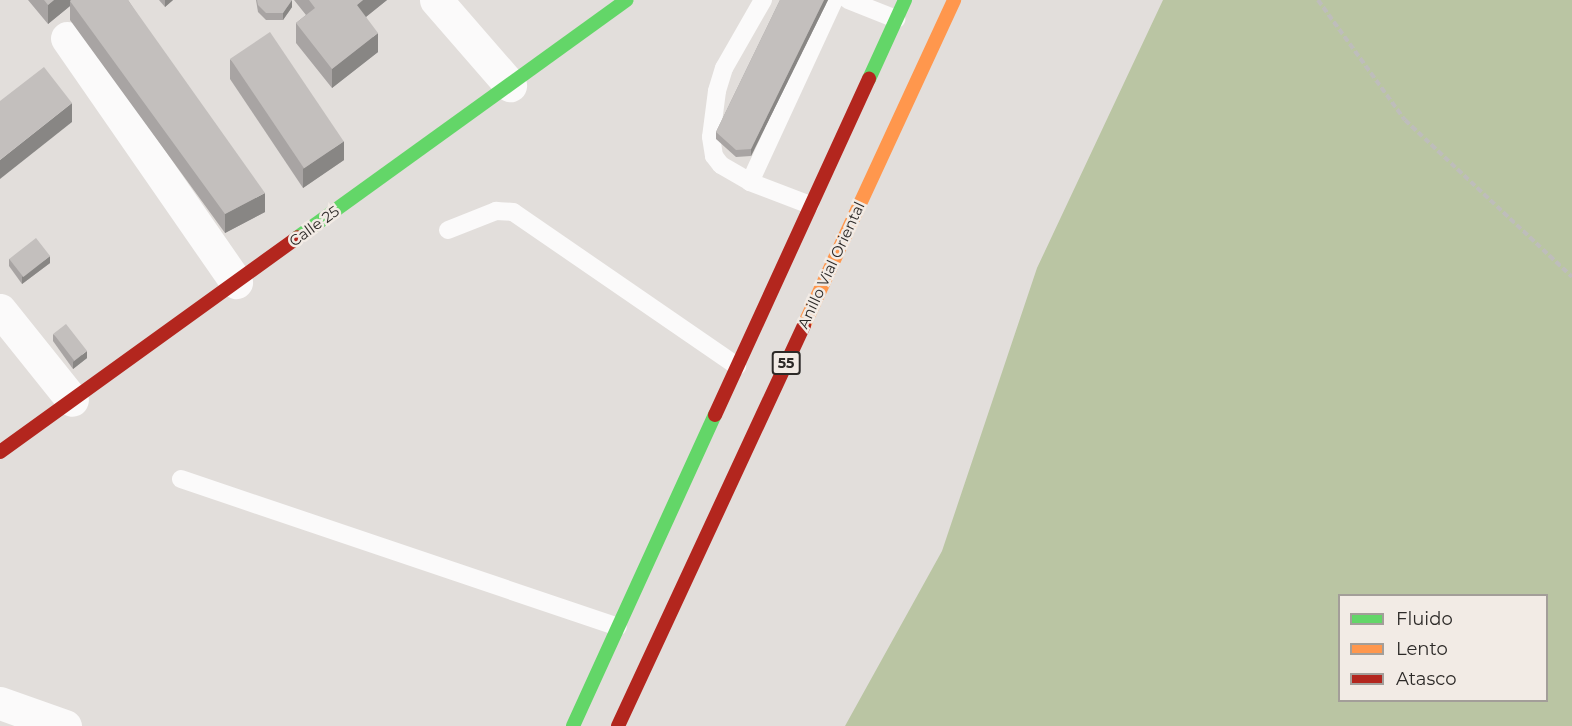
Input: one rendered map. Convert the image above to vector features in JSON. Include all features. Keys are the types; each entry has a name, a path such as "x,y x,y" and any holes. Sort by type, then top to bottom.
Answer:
{"main road":[{"name":"Calle 25","path":"0,452 627,0"},
{"path":"573,726 905,0"},
{"name":"Anillo Vial Oriental","path":"618,726 954,0"}],"street":[{"path":"436,0 510,85"},
{"path":"67,38 236,282"},
{"path":"0,310 72,400"},
{"path":"0,703 65,726"}],"lane":[{"path":"763,0 724,68 711,118 714,156 721,165 750,182 810,205"},
{"path":"750,182 834,0"},
{"path":"848,0 896,19"},
{"path":"448,230 496,211 513,212 737,366"},
{"path":"181,479 618,627"}],"path":[{"path":"1318,0 1405,120 1572,277"}],"green space":[{"path":"1163,0 1572,0 1572,726 845,726 942,551 1037,268"}],"building":[{"path":"44,0 54,0 48,5"},
{"path":"71,0 128,0 265,193 225,214"},
{"path":"257,0 292,0 283,13 266,13 258,5"},
{"path":"309,0 363,0 357,5 378,33 332,69 296,23 315,8"},
{"path":"780,0 824,0 751,149 736,150 716,132"},
{"path":"270,32 344,141 304,168 230,59"},
{"path":"44,67 72,103 0,160 0,101"},
{"path":"36,238 50,256 23,277 9,259"},
{"path":"66,324 87,351 74,361 53,334"}],"traffic: fast":[{"path":"298,237 627,0"},
{"path":"869,79 905,0"},
{"path":"573,726 715,415"}],"traffic: slow":[{"path":"804,325 954,0"}],"traffic: jam":[{"path":"715,415 869,79"},
{"path":"0,452 298,237"},
{"path":"618,726 804,325"}]}
